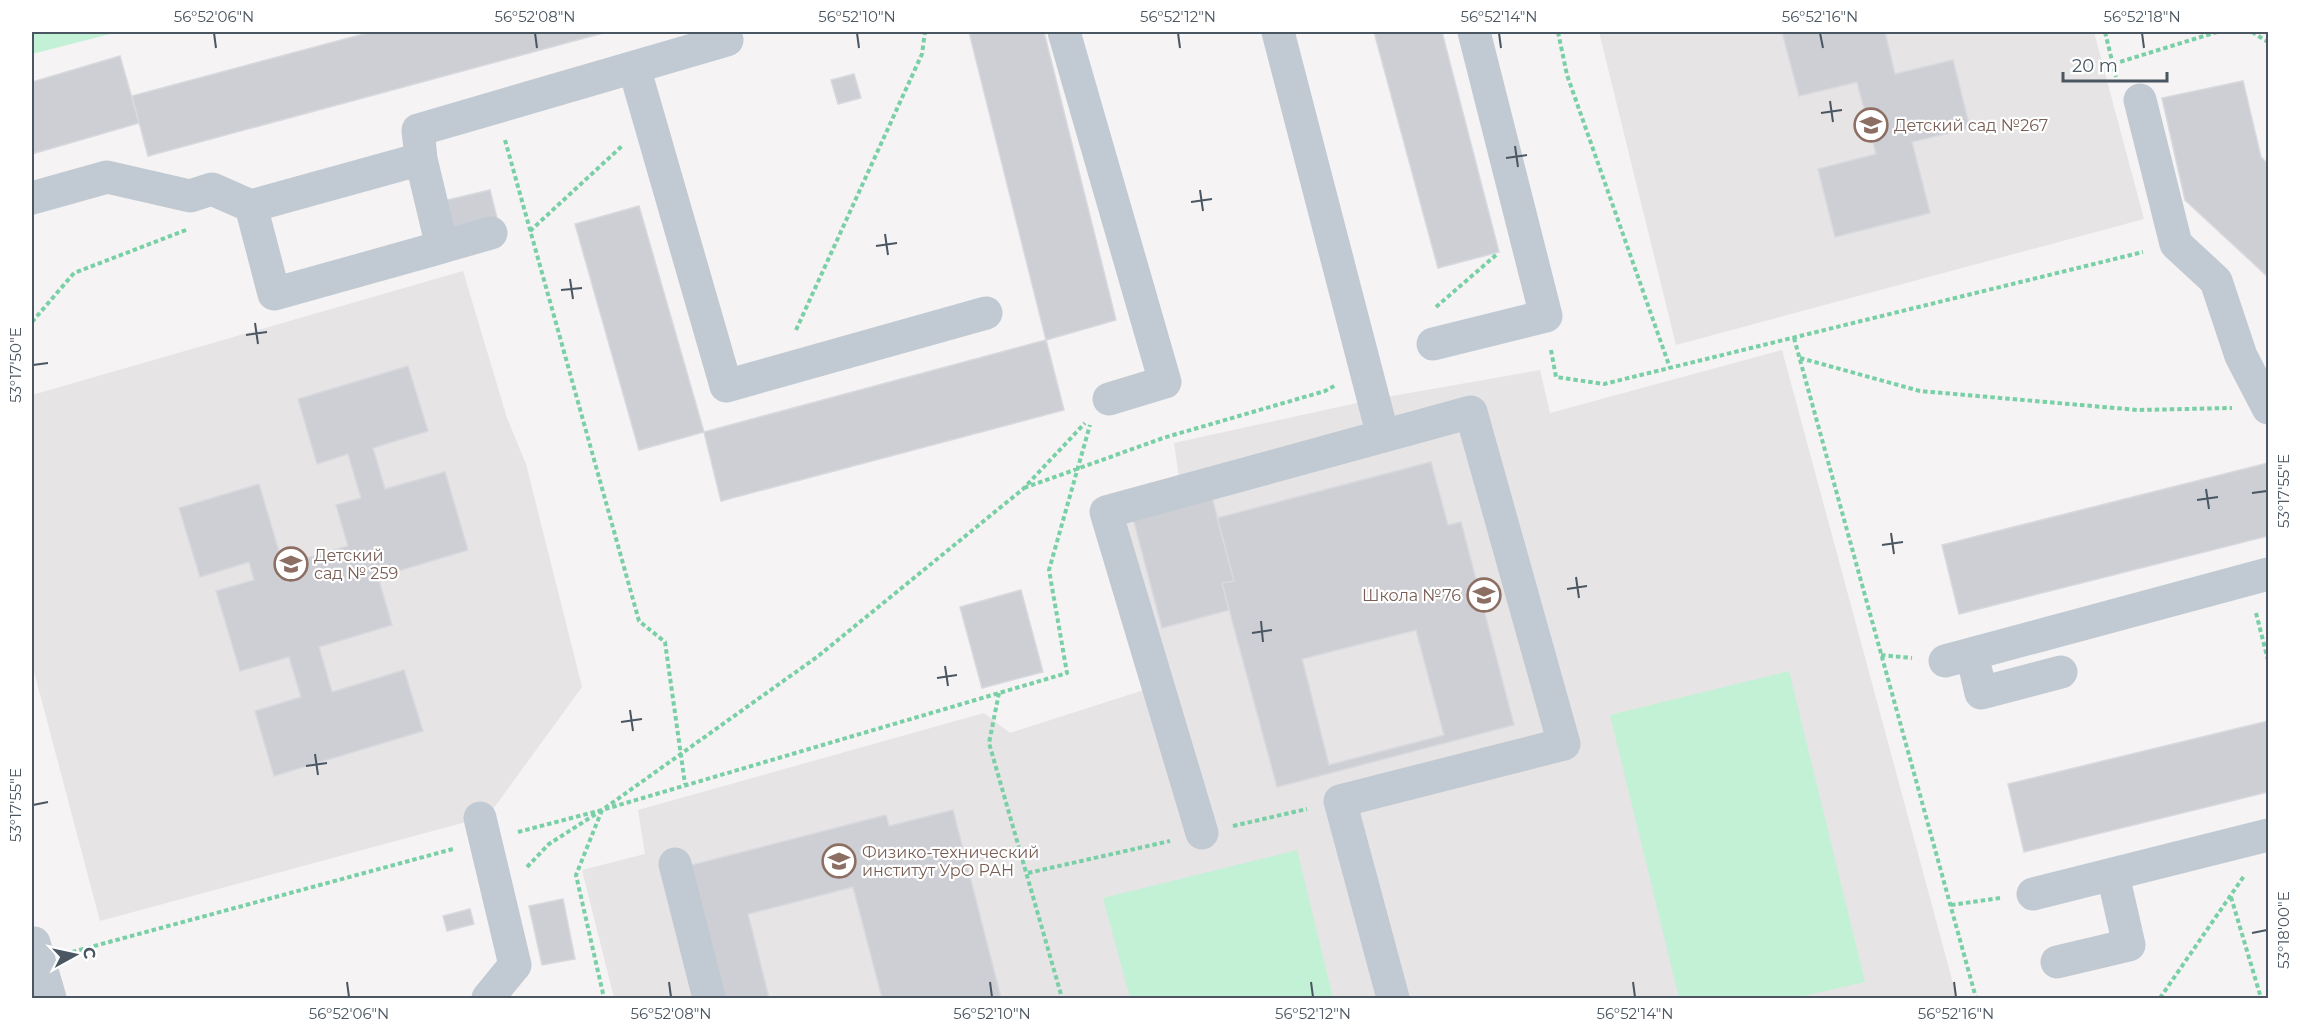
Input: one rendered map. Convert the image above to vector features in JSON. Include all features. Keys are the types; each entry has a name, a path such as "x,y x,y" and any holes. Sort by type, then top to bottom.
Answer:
{"lane":[{"path":"1064,32 1165,382 1101,406"},
{"path":"1278,32 1383,436"},
{"path":"1431,329 1546,316 1474,32"},
{"path":"442,247 421,159 418,130 634,67 728,34"},
{"path":"634,67 726,386 986,313"},
{"path":"2140,99 2176,244 2216,281 2241,356 2268,408"},
{"path":"32,198 107,177 190,196 212,189 251,206 421,159"},
{"path":"251,206 274,294 491,233"},
{"path":"1202,833 1106,512 1471,412 1564,744 1340,801 1393,999"},
{"path":"2061,672 1981,693 1958,658 2258,577"},
{"path":"483,830 497,897 515,965 488,999"},
{"path":"2033,894 2268,835"},
{"path":"675,864 709,999"},
{"path":"2057,962 2128,945 2113,874"},
{"path":"35,953 50,999"}],"path":[{"path":"777,372 922,54 925,32"},
{"path":"1558,32 1567,75 1670,368"},
{"path":"2113,64 2217,32"},
{"path":"2252,32 2268,42"},
{"path":"495,107 639,621 666,642 685,784"},
{"path":"530,231 649,120"},
{"path":"32,322 75,273 192,228"},
{"path":"1431,329 1524,231"},
{"path":"1546,316 1556,377 1604,384 2176,244"},
{"path":"1794,338 1976,999"},
{"path":"1800,358 1920,391 2138,410 2268,408"},
{"path":"1023,489 1163,438 1325,391 1366,367"},
{"path":"35,953 483,830 602,810 1067,673 1049,570 1079,467 1101,406"},
{"path":"497,897 549,844 602,810 817,657 1023,489 1101,406"},
{"path":"2258,577 2268,660"},
{"path":"999,693 989,743 1062,999"},
{"path":"602,810 576,875 603,999"},
{"path":"2160,999 2249,868"},
{"path":"1950,905 2033,894"},
{"path":"2230,896 2261,999"}],"shaded area":[{"name":"Детский сад №267","path":"1599,32 2094,32 2144,219 1676,345"},
{"name":"Детский сад № 259","path":"463,271 507,418 526,464 582,687 488,816 100,921 32,664 32,395"},
{"name":"Школа №76","path":"1782,350 1957,998 614,998 582,870 645,854 638,810 984,713 1010,733 1147,689 1092,501 1179,477 1174,443 1375,399 1540,370 1550,413"}],"green space":[{"path":"32,32 118,32 32,54"},
{"path":"1789,671 1865,982 1795,998 1679,998 1610,715"},
{"path":"1297,850 1333,998 1130,998 1103,898"}],"building":[{"path":"371,32 607,32 148,156 132,96"},
{"path":"969,32 1044,32 1116,320 1046,340"},
{"path":"1374,32 1442,32 1499,252 1438,268"},
{"path":"1782,32 1885,32 1895,74 1953,60 1970,128 1912,142 1930,213 1835,237 1818,169 1876,154 1857,82 1799,96"},
{"path":"120,56 139,123 32,154 32,82"},
{"path":"854,74 861,98 838,104 831,80"},
{"path":"2243,81 2261,157 2268,164 2268,277 2185,200 2162,98"},
{"path":"490,190 498,222 447,234 439,202"},
{"path":"639,206 704,432 639,450 575,224"},
{"path":"1046,340 1064,410 721,501 704,432"},
{"path":"408,366 428,431 373,448 385,489 445,472 468,550 378,577 392,625 319,647 332,692 404,670 423,731 274,776 255,711 301,697 289,657 240,671 216,591 254,580 249,562 200,577 179,508 259,484 283,565 348,546 336,505 361,498 348,454 317,464 298,399"},
{"path":"1431,462 1448,525 1461,522 1514,725 1277,787 1222,583 1234,581 1217,518","holes":["1416,630 1444,735 1329,765 1302,659"]},
{"path":"2268,463 2268,536 1959,614 1942,545"},
{"path":"1212,497 1234,581 1222,583 1229,610 1162,628 1133,518"},
{"path":"1021,590 1043,672 982,688 960,607"},
{"path":"2268,721 2268,792 2024,852 2008,784"},
{"path":"953,810 1001,998 882,998 853,887 748,914 769,998 717,998 684,867 886,815 889,826"},
{"path":"563,899 575,959 542,965 529,906"},
{"path":"470,909 474,924 447,931 443,916"}],"place":[{"name":"Детский сад №267","path":"1871,125"},
{"name":"Детский сад № 259","path":"291,564"},
{"name":"Школа №76","path":"1484,595"},
{"name":"Физико-технический институт УрО РАН","path":"839,861"}]}
